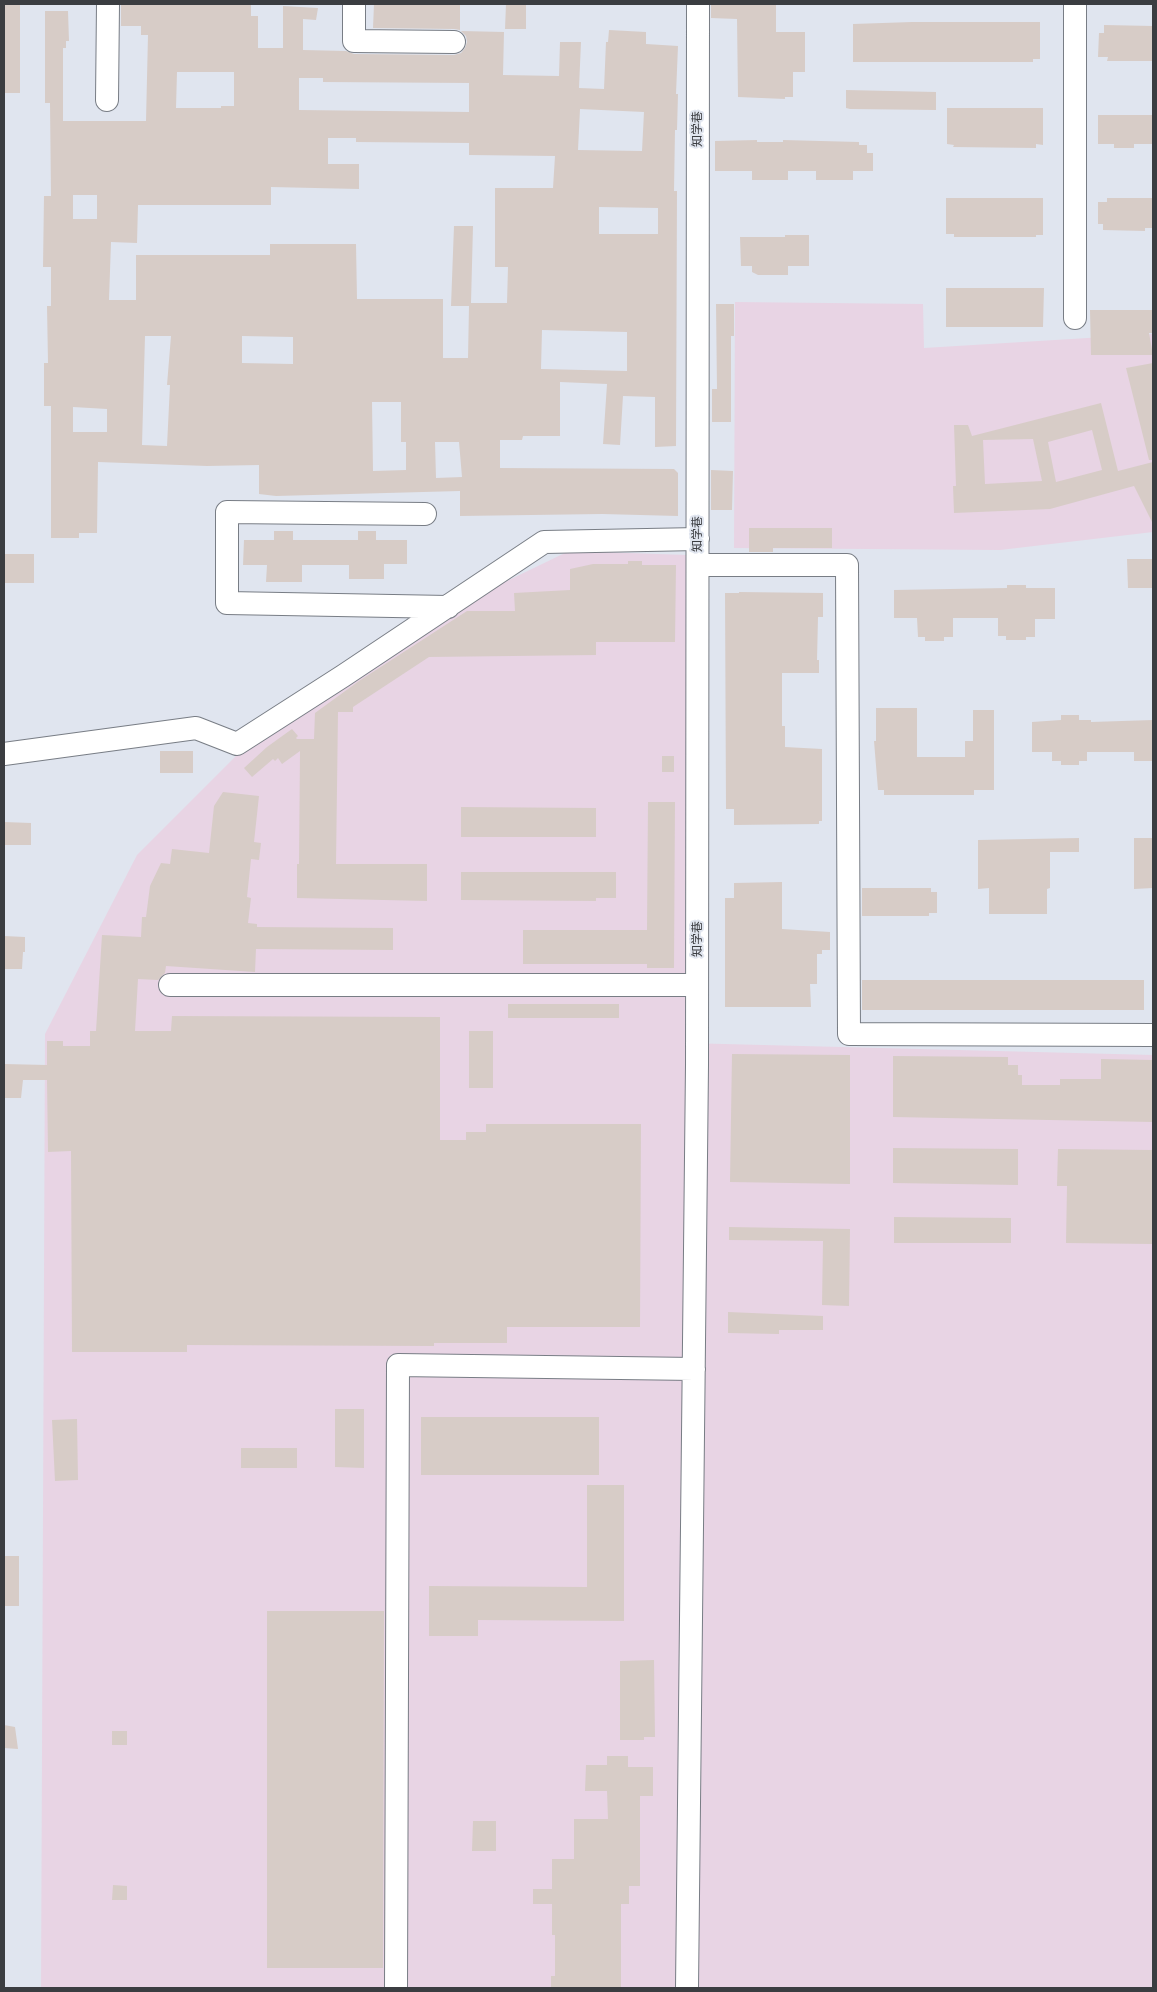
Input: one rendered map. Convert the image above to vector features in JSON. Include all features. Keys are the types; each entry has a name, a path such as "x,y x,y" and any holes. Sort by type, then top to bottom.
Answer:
{"street":[{"path":"107,100 108,4"},
{"path":"354,4 354,41 454,42"},
{"name":"知学巷","path":"687,1988 698,1065 698,4"},
{"path":"1075,4 1075,318"},
{"path":"426,514 227,512 227,603 448,607"},
{"path":"4,754 196,728 237,744 448,607 544,542 698,539"},
{"path":"698,565 847,565 849,1034 1153,1035"},
{"path":"170,985 698,985"},
{"path":"396,1988 398,1365 694,1369"}],"shaded area":[{"path":"735,302 923,304 924,348 1153,334 1153,532 1000,550 734,548"},
{"path":"569,551 687,555 685,1043 1153,1055 1153,1988 41,1988 45,1034 137,855 255,737 447,610"}],"building":[{"path":"4,4 20,4 20,93 4,93"},
{"path":"121,4 251,4 251,16 258,16 258,48 283,48 283,6 318,8 316,20 303,19 303,50 346,51 354,54 454,55 461,53 467,42 466,36 461,31 504,32 503,75 559,76 560,42 581,42 579,88 604,89 606,42 608,42 609,30 646,32 646,44 678,46 674,191 677,191 676,446 655,447 655,397 623,396 620,445 603,444 607,384 560,382 560,436 523,436 522,440 500,440 500,468 674,469 678,473 678,516 602,514 460,516 460,491 276,496 259,494 259,465 207,466 98,462 97,533 79,533 79,538 51,538 51,406 44,406 44,363 48,363 47,306 51,306 51,267 43,267 44,196 51,196 50,103 45,103 45,11 68,11 69,41 66,41 66,48 63,48 63,121 146,121 148,35 141,35 141,26 121,26","holes":["177,72 234,72 234,106 221,106 221,108 176,108","299,78 323,78 323,82 469,83 469,112 299,110","580,109 644,112 642,151 578,150","328,138 356,138 356,142 469,143 469,155 555,156 553,188 495,188 495,267 508,267 507,303 471,303 473,226 454,226 451,306 469,306 468,358 443,358 443,299 357,299 356,244 270,244 270,255 136,255 136,300 109,300 111,242 137,243 138,205 271,205 271,187 359,189 359,164 328,164","73,195 97,195 97,219 73,219","599,207 658,208 658,234 599,234","542,330 627,332 627,371 541,369","145,336 171,336 167,385 170,385 167,446 142,445","242,336 293,337 293,364 242,363","372,402 401,402 401,442 406,442 406,470 373,471","73,407 107,409 107,432 73,432","435,442 459,442 462,477 436,478"]},
{"path":"374,4 460,4 460,30 373,28"},
{"path":"506,4 526,4 526,29 505,29"},
{"path":"711,4 776,4 776,32 805,32 805,72 793,72 793,97 785,97 785,99 738,97 737,19 711,18"},
{"path":"1040,22 1040,59 1033,59 1033,62 853,62 853,24"},
{"path":"1104,25 1153,26 1153,61 1107,61 1108,57 1098,57 1099,33 1104,33"},
{"path":"846,90 936,92 936,110 850,109 846,108"},
{"path":"947,108 1043,108 1043,145 1036,144 1036,148 953,147 954,145 947,144"},
{"path":"1098,115 1153,115 1153,144 1134,144 1134,148 1114,148 1114,144 1098,144"},
{"path":"757,140 757,142 783,142 783,140 859,142 859,145 867,145 867,153 873,153 873,171 853,171 853,180 816,180 816,171 788,171 788,180 752,180 752,171 715,171 715,141"},
{"path":"946,198 1043,198 1043,235 1036,235 1036,237 954,237 954,234 946,234"},
{"path":"1107,198 1153,198 1153,228 1145,228 1145,231 1103,230 1103,224 1098,224 1098,202 1107,202"},
{"path":"785,235 809,235 809,266 788,266 788,275 758,275 752,272 752,266 741,266 740,237 785,237"},
{"path":"946,288 1044,288 1043,327 946,327"},
{"path":"716,304 734,304 734,336 731,336 731,422 712,422 712,389 717,389"},
{"path":"1090,310 1152,310 1152,333 1149,333 1153,355 1091,355"},
{"path":"1153,363 1153,460 1149,460 1126,368"},
{"path":"1101,403 1118,471 1153,462 1153,524 1134,486 1050,509 954,513 953,486 956,486 954,425 968,425 972,436","holes":["1092,430 1102,470 1056,482 1048,442","1033,439 1042,481 985,484 983,440"]},
{"path":"711,470 733,471 732,510 711,510"},
{"path":"749,528 832,528 832,548 773,548 773,552 749,552"},
{"path":"274,531 293,531 293,540 358,540 358,531 376,531 376,540 407,540 407,564 384,564 384,579 349,579 349,565 302,565 302,582 266,582 267,565 243,565 244,540 274,540"},
{"path":"4,554 34,554 34,583 4,583"},
{"path":"1127,559 1153,559 1153,588 1128,588"},
{"path":"628,561 642,561 642,565 676,565 675,642 596,642 596,655 429,657 353,707 353,712 338,712 336,864 427,864 427,901 297,898 300,751 282,764 278,758 275,761 273,759 252,777 244,768 267,747 292,729 298,736 297,739 314,739 315,713 359,681 467,611 515,611 514,593 570,590 570,569 593,564 628,564"},
{"path":"1007,585 1026,585 1026,588 1055,588 1055,619 1035,619 1035,637 1026,637 1026,640 1006,640 1006,636 998,636 998,618 953,618 953,637 944,637 944,641 925,641 925,637 918,637 917,618 894,618 894,590 1007,588"},
{"path":"725,593 823,593 823,617 818,617 817,660 819,660 819,673 782,673 782,726 785,726 785,747 822,749 822,821 819,821 819,824 734,825 734,809 726,809"},
{"path":"876,708 917,708 917,757 965,757 965,741 973,741 973,710 994,710 994,790 974,790 974,795 884,795 884,790 878,790 874,741 876,741"},
{"path":"1061,715 1079,715 1079,720 1091,720 1091,722 1153,720 1153,761 1134,761 1134,752 1087,752 1087,761 1079,761 1079,765 1061,765 1061,761 1052,761 1052,752 1032,752 1032,722 1061,720"},
{"path":"160,751 193,751 193,773 160,773"},
{"path":"662,756 674,756 674,772 662,772"},
{"path":"223,792 259,796 254,842 261,843 259,860 251,859 247,897 251,898 248,923 257,924 257,927 393,928 393,950 256,949 255,972 166,966 165,973 158,980 138,979 135,1031 171,1031 172,1016 440,1017 440,1140 466,1140 466,1132 486,1132 486,1124 641,1124 640,1327 507,1327 507,1343 434,1343 434,1346 187,1345 187,1352 72,1352 71,1151 48,1152 47,1080 23,1080 21,1098 4,1098 4,1064 47,1065 47,1041 63,1041 63,1046 90,1046 90,1031 96,1031 102,935 141,937 142,917 146,917 150,886 161,863 170,864 172,849 209,853 214,806"},
{"path":"648,802 675,802 674,968 647,968 647,964 523,964 523,930 647,930"},
{"path":"461,807 596,808 596,837 461,837"},
{"path":"4,822 31,823 31,845 4,845"},
{"path":"1079,838 1079,852 1050,852 1050,888 1047,889 1047,914 989,914 989,888 978,889 978,840"},
{"path":"1134,838 1153,838 1153,888 1134,889"},
{"path":"461,872 616,872 616,898 596,898 596,901 461,900"},
{"path":"782,882 782,929 830,932 830,950 822,950 822,954 817,954 817,984 810,984 811,1007 725,1007 725,898 734,898 734,883"},
{"path":"862,888 931,888 931,892 937,892 937,913 929,913 929,916 862,916"},
{"path":"4,936 25,937 22,969 4,969"},
{"path":"862,980 1144,980 1144,1010 862,1010"},
{"path":"508,1004 619,1004 619,1018 508,1018"},
{"path":"469,1031 493,1031 493,1088 469,1088"},
{"path":"732,1054 850,1055 850,1184 730,1182"},
{"path":"893,1056 1008,1057 1008,1065 1018,1065 1018,1075 1022,1075 1022,1085 1060,1085 1060,1079 1101,1079 1101,1059 1153,1060 1153,1122 893,1117"},
{"path":"893,1148 1018,1149 1018,1185 893,1183"},
{"path":"1058,1149 1153,1150 1152,1244 1066,1243 1067,1186 1057,1186"},
{"path":"894,1217 1011,1218 1011,1243 894,1243"},
{"path":"729,1227 850,1229 849,1306 822,1305 823,1241 729,1240"},
{"path":"728,1312 823,1316 823,1330 779,1330 779,1334 728,1333"},
{"path":"335,1409 364,1409 364,1468 335,1467"},
{"path":"421,1417 599,1417 599,1475 421,1475"},
{"path":"77,1419 78,1480 55,1481 52,1420"},
{"path":"241,1448 297,1448 297,1468 241,1468"},
{"path":"587,1485 624,1485 624,1621 478,1620 478,1636 429,1636 429,1586 587,1587"},
{"path":"4,1556 19,1556 19,1606 4,1606"},
{"path":"267,1611 384,1611 383,1968 267,1968"},
{"path":"654,1660 655,1737 644,1737 644,1740 620,1740 620,1661"},
{"path":"4,1725 15,1727 18,1749 4,1748"},
{"path":"112,1731 127,1731 127,1745 112,1745"},
{"path":"607,1756 628,1756 628,1767 653,1767 653,1796 640,1796 640,1886 629,1886 629,1904 621,1904 621,1988 551,1988 551,1976 555,1976 555,1935 552,1935 552,1904 533,1904 533,1889 552,1889 552,1859 574,1859 574,1819 608,1819 607,1791 585,1791 586,1765 607,1765"},
{"path":"473,1821 496,1821 496,1851 472,1851"},
{"path":"113,1885 127,1886 127,1900 112,1900"}]}
